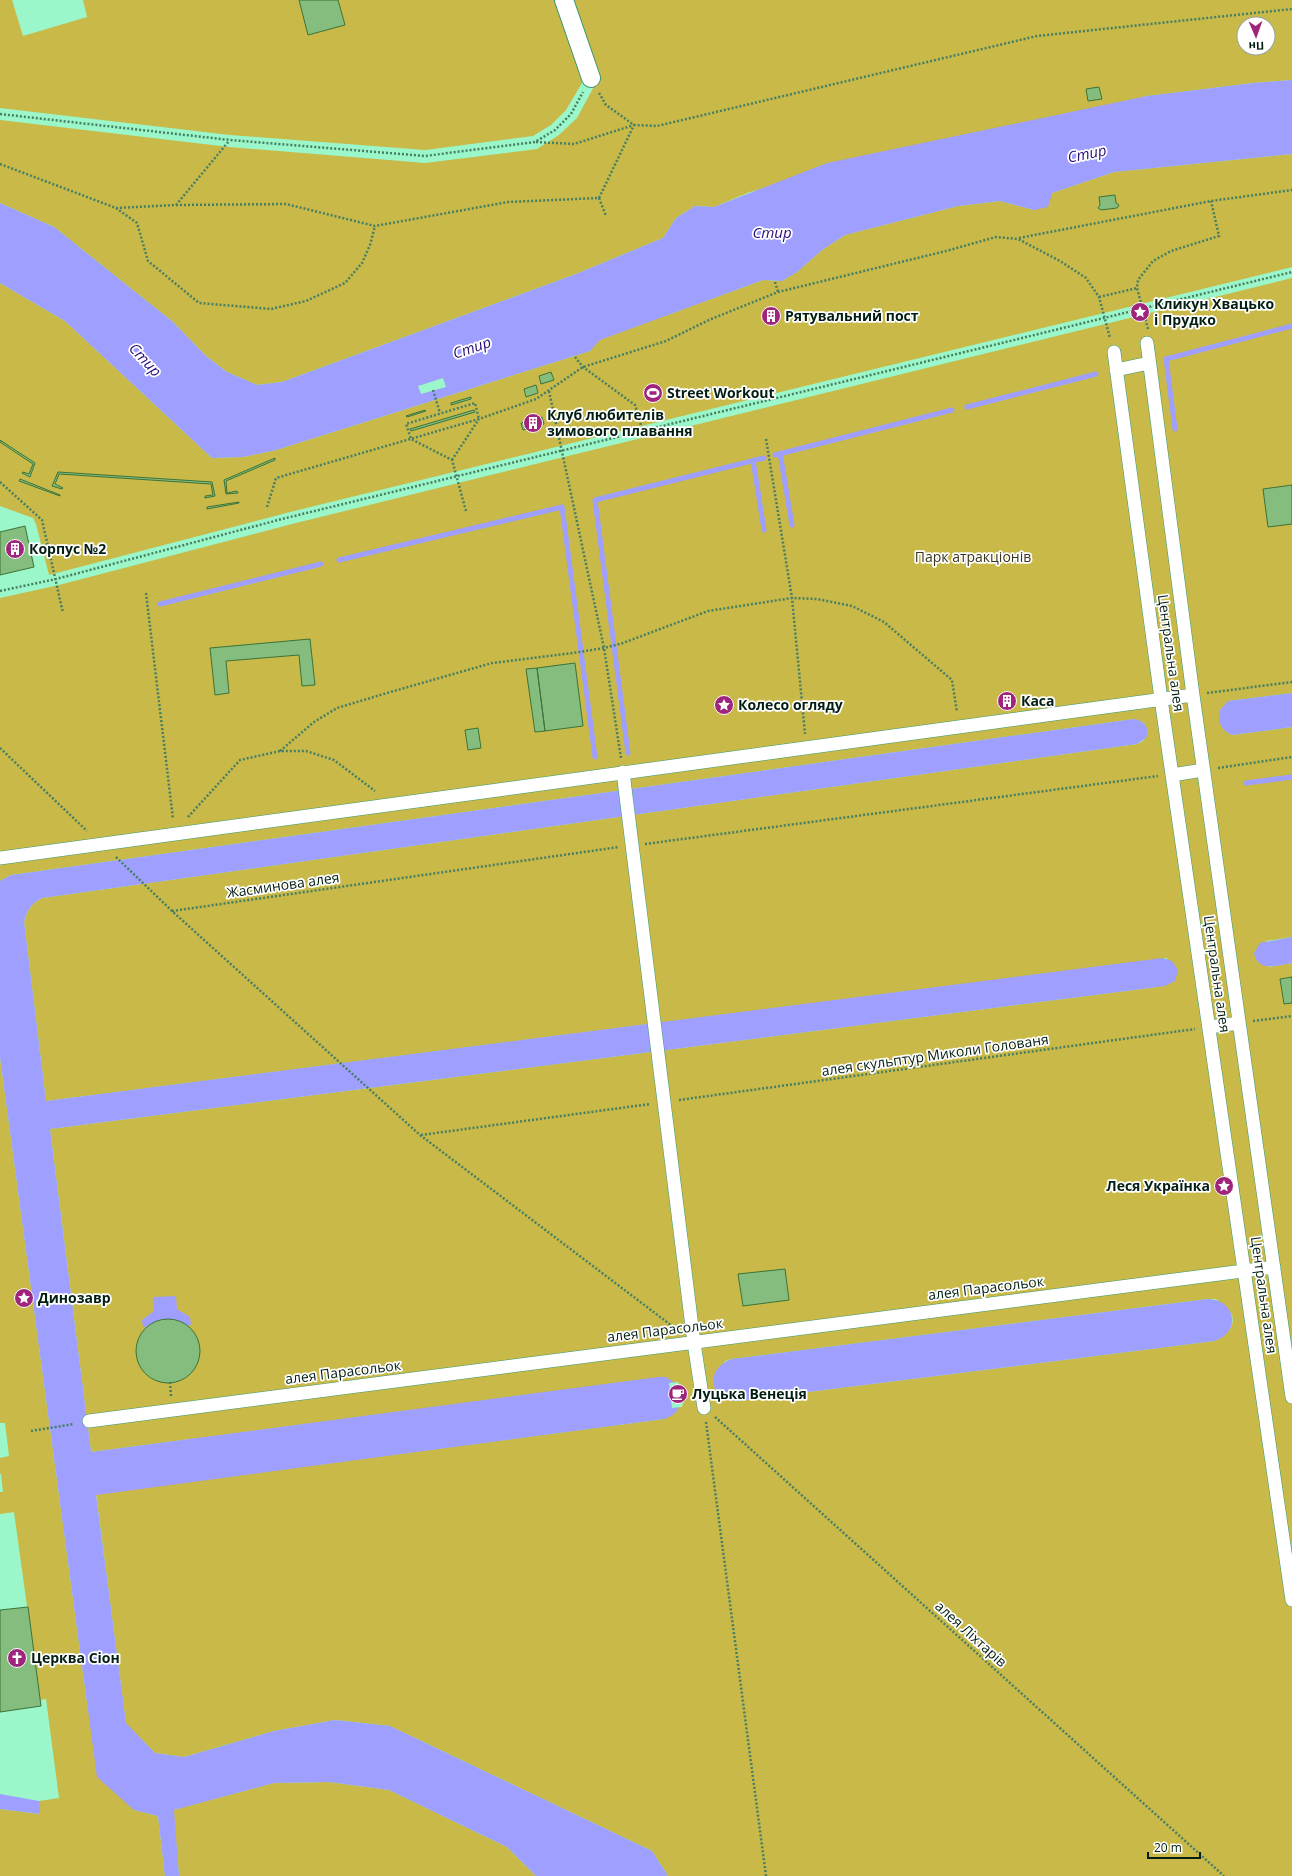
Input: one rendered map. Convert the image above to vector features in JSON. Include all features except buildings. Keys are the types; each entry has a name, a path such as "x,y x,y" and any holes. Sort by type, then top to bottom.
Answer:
{"street":[{"path":"564,0 591,78"},
{"name":"Центральна алея","path":"1147,344 1203,770 1274,1267 1288,1344 1292,1397"},
{"name":"Центральна алея","path":"1114,352 1172,774 1292,1600"},
{"path":"1116,370 1149,364"},
{"path":"0,858 1193,695"},
{"path":"1172,774 1203,770"},
{"path":"623,772 694,1343 704,1408"},
{"path":"1209,1027 1239,1023"},
{"name":"алея Парасольок","path":"89,1421 1274,1267"}],"path":[{"path":"0,114 230,140 425,156 535,142 574,144 634,125 657,126 1037,36 1292,9"},
{"path":"591,78 606,106 634,125"},
{"path":"535,142 555,130 571,114 591,78"},
{"path":"606,216 599,198 634,125"},
{"path":"176,205 230,140"},
{"path":"0,164 116,208 137,224 148,261 199,302 271,310 306,301 345,283 362,263 370,245 375,226"},
{"path":"267,507 276,478 479,419 536,399 583,367 666,341 710,320 778,292 946,252 996,237 1018,239 1211,201 1292,190"},
{"path":"116,208 176,205 286,204 375,226 508,202 599,198"},
{"path":"1148,328 1137,288 1138,280 1153,261 1171,251 1219,236 1211,201"},
{"path":"1018,239 1060,261 1086,278 1099,298 1109,337"},
{"path":"0,592 56,579 275,521 1292,272"},
{"path":"775,282 778,292"},
{"path":"1099,298 1137,288"},
{"path":"575,357 583,367 635,405 643,432"},
{"path":"434,390 440,414"},
{"path":"549,391 604,648 623,772"},
{"path":"452,460 479,419 475,403 406,424 411,439 452,460 466,511"},
{"path":"766,439 792,598 806,747"},
{"path":"0,482 42,520 63,613"},
{"path":"146,593 175,834"},
{"path":"280,751 314,722 337,708 492,663 604,648 623,643 708,611 792,598 817,599 852,606 884,622 952,680 960,727"},
{"path":"1193,695 1292,682"},
{"path":"0,748 149,890 420,1135 694,1343"},
{"path":"175,834 194,810 240,760 280,751 306,751 334,760 391,804"},
{"path":"1203,770 1292,757"},
{"name":"Жасминова алея","path":"172,911 632,845 1172,774"},
{"path":"1239,1023 1292,1016"},
{"name":"алея скульптур Миколи Голованя","path":"420,1135 1209,1027"},
{"path":"704,1408 766,1876"},
{"name":"алея Ліхтарів","path":"704,1408 1224,1876"},
{"path":"31,1431 89,1421"}],"green space":[{"path":"0,0 12,0 23,36 87,17 83,0 557,0 585,78 566,110 551,125 533,136 425,150 230,135 0,108"},
{"path":"572,0 1292,0 1292,80 1253,83 1147,96 750,192 714,207 695,206 676,218 663,238 576,274 282,382 257,385 227,372 206,356 173,322 54,227 0,203 0,120 229,147 425,163 537,149 559,135 577,118 597,81"},
{"path":"1292,154 1292,267 290,512 49,575 36,524 33,518 0,506 0,283 65,321 212,458 243,457 276,450 590,351 599,340 763,280 782,281 797,272 822,250 845,235 958,206 1000,201 1034,210 1052,193 1114,172"},
{"name":"Парк атракціонів","path":"1292,278 1292,693 1228,701 1232,735 1292,727 1292,937 1266,941 1269,967 1292,963 1292,1876 668,1876 652,1851 390,1726 335,1720 274,1731 184,1757 155,1753 126,1724 96,1494 664,1419 666,1377 91,1452 50,1129 1165,986 1167,958 46,1101 24,922 30,908 42,898 1137,744 1144,740 1147,735 1146,726 1144,723 1134,719 11,875 0,881 0,598 59,585 292,524","holes":["1216,1299 1227,1308 1233,1321 1232,1326 1226,1334 1214,1341 737,1401 723,1398 714,1386 725,1361 732,1359"]},
{"path":"0,1057 88,1710 134,1810 158,1816 165,1876 0,1876 0,1809 39,1814 39,1801 59,1798 46,1699 40,1700 14,1512 0,1514 0,1492 3,1492 0,1474 0,1458 9,1456 5,1423 0,1423"},
{"path":"329,1782 389,1790 507,1847 536,1876 179,1876 173,1810 274,1783"}],"water":[{"name":"Стир","path":"1292,80 1292,154 1114,172 1052,193 1048,207 1034,210 1000,201 958,206 845,235 822,250 797,272 782,281 763,280 600,340 590,351 276,450 243,457 212,458 65,321 0,283 0,203 54,227 173,322 206,356 227,372 257,385 282,382 576,274 663,238 676,218 695,206 714,207 827,163 1147,96 1253,83"},
{"path":"1292,693 1292,727 1232,735 1225,731 1221,725 1219,718 1220,710 1228,701"},
{"path":"1134,719 1144,723 1147,728 1146,738 1137,744 42,898 30,908 24,922 46,1101 1162,958 1172,961 1178,970 1175,981 1165,986 50,1129 91,1452 658,1377 666,1377 678,1385 680,1402 678,1410 664,1419 96,1495 126,1723 155,1753 184,1757 274,1731 335,1720 390,1726 652,1851 668,1876 536,1876 507,1847 389,1790 329,1782 274,1783 174,1810 179,1876 165,1876 158,1816 134,1810 97,1777 0,1057 0,881 11,875"},
{"path":"1292,937 1292,963 1269,966 1260,963 1256,959 1254,953 1260,943"},
{"path":"176,1296 177,1309 190,1317 191,1325 143,1327 142,1320 154,1311 153,1297"},
{"path":"1208,1299 1218,1301 1225,1305 1230,1311 1232,1317 1232,1324 1229,1331 1223,1337 1214,1341 737,1401 727,1399 720,1395 716,1390 714,1383 714,1376 717,1369 723,1363 732,1359"},
{"path":"0,1794 39,1801 40,1814 0,1809"}],"pier":[{"path":"443,378 446,387 421,394 418,386"},
{"path":"678,1382 683,1390 684,1400 682,1407 672,1408 669,1383"}],"waterway":[{"path":"1175,429 1166,359 1292,326"},
{"path":"967,407 1096,374"},
{"path":"775,455 952,410"},
{"path":"780,453 792,525"},
{"path":"628,753 595,500 764,458"},
{"path":"753,460 764,530"},
{"path":"339,560 562,507 595,757"},
{"path":"160,604 321,564"},
{"path":"1246,783 1292,777"}],"place":[{"name":"Кликун Хвацько і Прудко","path":"1140,312"},
{"name":"Рятувальний пост","path":"771,316"},
{"name":"Street Workout","path":"653,393"},
{"name":"Клуб любителів зимового плавання","path":"533,423"},
{"name":"Корпус №2","path":"15,549"},
{"name":"Каса","path":"1007,701"},
{"name":"Колесо огляду","path":"724,705"},
{"name":"Леся Українка","path":"1224,1186"},
{"name":"Динозавр","path":"24,1298"},
{"name":"Луцька Венеція","path":"678,1394"},
{"name":"Церква Сіон","path":"17,1658"}]}
